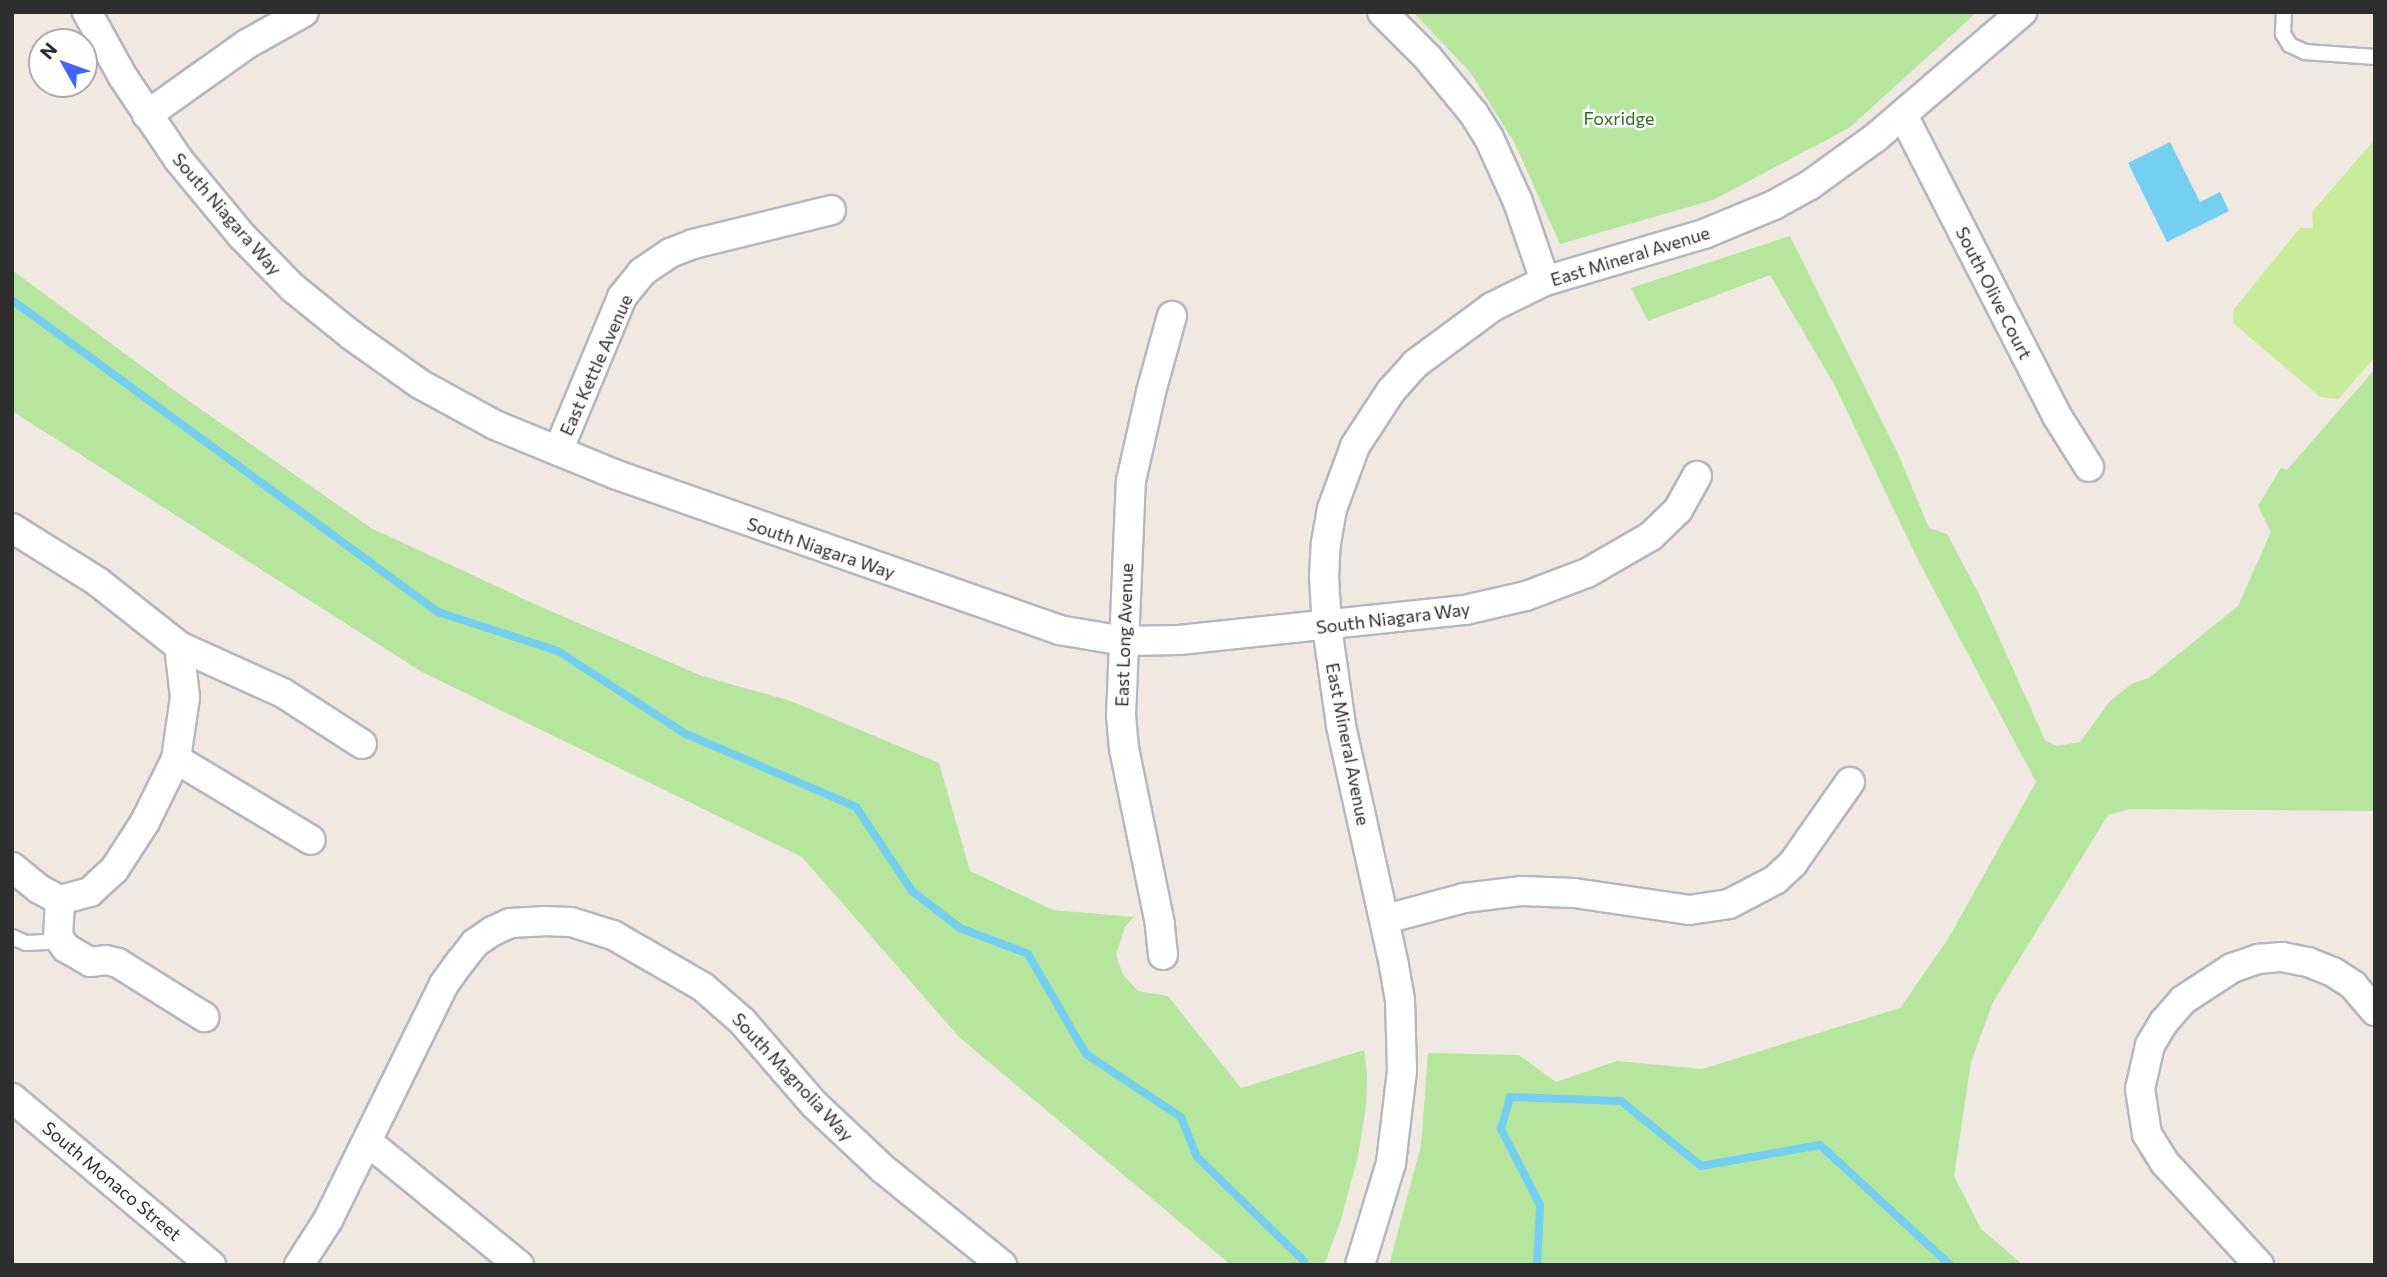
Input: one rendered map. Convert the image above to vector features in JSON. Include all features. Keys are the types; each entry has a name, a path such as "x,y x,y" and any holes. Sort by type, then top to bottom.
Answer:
{"street":[{"name":"South Niagara Way","path":"87,12 148,115 212,202 293,288 351,335 420,384 495,425 617,475 1031,622 1084,636 1124,641 1179,640 1465,610 1556,586 1624,553 1660,529 1678,510 1698,476"},
{"path":"148,115 247,44 304,12"},
{"path":"1382,12 1429,58 1474,114 1489,138 1518,202 1545,281"},
{"name":"East Mineral Avenue","path":"1360,1265 1391,1163 1402,1072 1400,1000 1386,919 1341,725 1327,626 1324,578 1332,509 1342,476 1371,419 1391,391 1438,344 1492,307 1545,281 1704,234 1748,217 1810,185 1903,116 1989,38 2022,12"},
{"name":"South Olive Court","path":"1903,116 2057,416 2089,467"},
{"name":"East Kettle Avenue","path":"558,451 622,297 642,272 670,253 692,244 831,210"},
{"name":"East Long Avenue","path":"1163,955 1160,925 1124,749 1121,716 1131,481 1148,403 1172,316"},
{"path":"12,528 98,582 179,646 284,693 362,744"},
{"path":"12,867 39,889 60,900 90,892 114,870 145,822 176,759 185,697 179,646"},
{"path":"176,759 312,840"},
{"path":"1386,919 1496,892 1574,893 1689,910 1729,904 1774,880 1793,863 1850,782"},
{"path":"60,900 57,921 61,941 77,957 90,962 106,960 118,963 204,1017"},
{"name":"South Magnolia Way","path":"299,1265 328,1220 444,984 475,943 510,923 571,922 613,935 703,987 742,1020 814,1104 883,1169 1002,1265"},
{"path":"2259,1265 2165,1163 2147,1133 2140,1089 2150,1045 2164,1022 2183,1000 2232,968 2258,959 2282,957 2308,962 2333,972 2353,985 2375,1011"},
{"name":"South Monaco Street","path":"12,1098 211,1265"},
{"path":"368,1142 519,1265"}],"lane":[{"path":"2284,12 2283,34 2290,45 2305,52 2375,57"},
{"path":"12,936 26,943 61,941"}],"green space":[{"name":"Foxridge","path":"1413,12 1977,12 1849,128 1713,200 1560,244 1514,142 1470,72"},
{"path":"2375,139 2375,357 2338,399 2320,397 2233,323 2234,309 2300,228 2313,228 2312,212"},
{"path":"1790,236 1898,454 1929,528 1947,534 1981,598 2045,740 2057,746 2080,742 2110,701 2133,683 2149,678 2238,606 2271,532 2258,506 2281,468 2287,470 2375,369 2375,811 2130,809 2108,815 1993,1002 1971,1062 1954,1176 1981,1229 2023,1265 1389,1265 1421,1146 1428,1053 1519,1055 1556,1082 1617,1061 1702,1069 1900,1008 1948,939 2036,782 1918,560 1834,384 1770,275 1648,321 1631,288"},
{"path":"12,270 186,399 371,528 541,607 702,676 791,701 939,763 970,871 1053,910 1134,917 1125,927 1116,954 1123,975 1138,991 1168,996 1241,1088 1364,1050 1367,1073 1366,1107 1358,1156 1341,1220 1324,1265 1231,1265 959,1037 802,857 422,672 12,411"}],"water":[{"path":"2170,142 2200,202 2220,192 2229,211 2167,242 2128,163"}],"waterway":[{"path":"12,300 438,612 558,651 686,734 856,807 912,891 960,928 1028,954 1086,1054 1181,1117 1197,1157 1304,1261"},
{"path":"1537,1265 1540,1205 1501,1129 1510,1097 1621,1101 1701,1166 1820,1145 1950,1265"}]}
